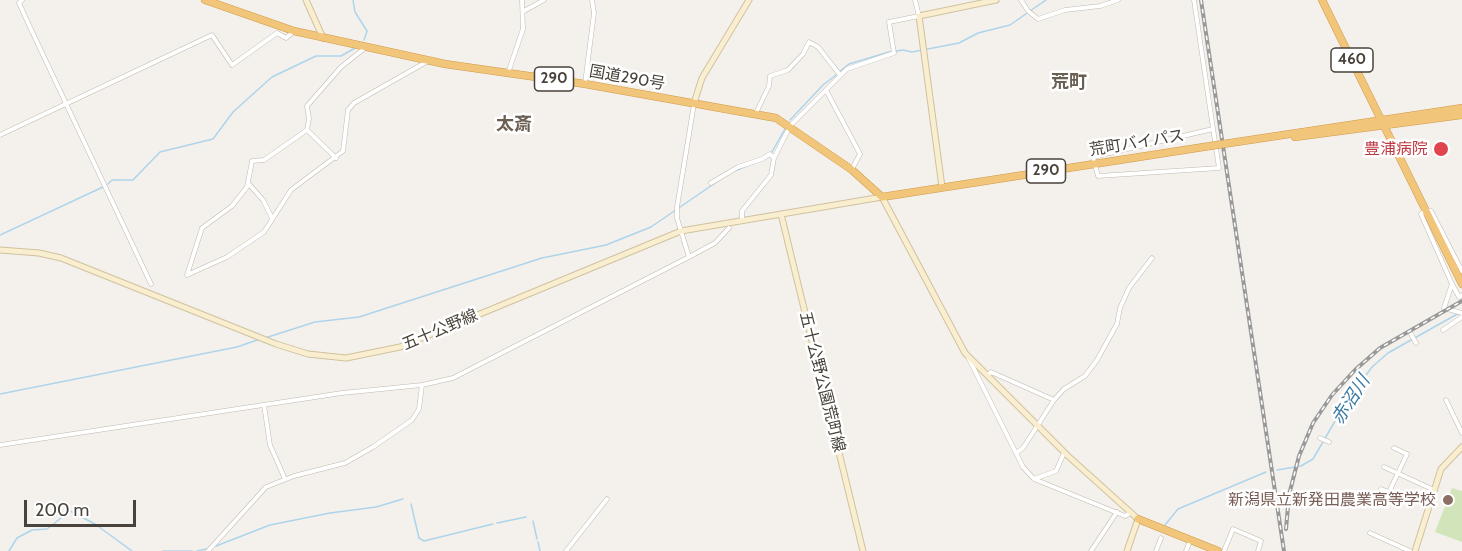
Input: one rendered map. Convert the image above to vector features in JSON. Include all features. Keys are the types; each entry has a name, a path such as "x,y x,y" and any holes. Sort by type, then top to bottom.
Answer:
{"highway":[{"name":"国道290号","path":"206,0 294,31 429,60 585,84 776,118 852,170 882,197"},
{"name":"460","path":"1322,0 1384,123"},
{"path":"1384,123 1462,108"},
{"path":"1384,123 1462,115"},
{"path":"1384,123 1462,284"},
{"name":"荒町バイパス","path":"882,197 1230,143 1384,123"},
{"path":"1138,519 1218,551"}],"street":[{"path":"22,0 19,3 151,284"},
{"path":"306,0 323,38"},
{"path":"508,73 517,51 524,11 522,0"},
{"path":"524,11 544,0"},
{"path":"585,84 594,13 592,0"},
{"path":"689,257 677,207 694,103 702,78 749,0"},
{"path":"915,0 942,186"},
{"path":"742,220 742,212 769,180 774,158 790,126 827,92 840,75 858,64 894,53 890,22 996,0"},
{"path":"1021,0 1028,11 1038,19 1065,10 1100,6 1118,0"},
{"path":"1194,0 1219,168 1098,176 1093,157 1213,129"},
{"path":"0,135 212,35 232,65 277,33 286,38 294,31"},
{"path":"756,114 769,86 770,76 788,70 803,54 809,42 818,47 840,75"},
{"path":"367,47 341,67 307,106 309,119 307,130 264,160 252,161 248,183 232,206 202,228 187,275 227,257 264,232 291,190 336,158 342,151 348,110 354,103 429,60"},
{"path":"827,92 861,154 852,170"},
{"path":"307,130 336,158"},
{"path":"711,183 738,167 770,154 774,158"},
{"path":"248,183 263,200 272,219"},
{"path":"882,197 967,355 1023,467 1034,479 1125,516 1130,513"},
{"name":"五十公野線","path":"0,250 39,253 62,258 276,344 308,354 346,358 376,354 400,347 681,231 882,197"},
{"path":"1462,271 1431,211 1425,210 1421,214 1452,284 1459,297 1462,296"},
{"name":"五十公野公園荒町線","path":"781,214 863,551"},
{"path":"0,446 373,388 422,385 466,374 715,243 729,228"},
{"path":"1016,453 1023,448 1054,400 1064,389 1085,376 1097,360 1117,324 1120,308 1130,288 1152,258"},
{"path":"1452,284 1444,308 1462,315"},
{"path":"1443,330 1462,315"},
{"path":"1412,334 1416,343"},
{"path":"967,355 1038,424 1064,453 1138,519 1126,551"},
{"path":"988,375 991,372 1054,400"},
{"path":"208,551 259,492 285,479 345,463 394,433 418,414 422,385"},
{"path":"1446,400 1462,433"},
{"path":"264,405 270,445 285,479"},
{"path":"1320,438 1329,442"},
{"path":"1415,551 1444,463 1462,447"},
{"path":"1381,489 1389,492 1407,454 1394,448"},
{"path":"1034,479 1056,471 1064,453"},
{"path":"1384,467 1434,490"},
{"path":"566,551 607,499"},
{"path":"1091,551 1117,512"},
{"path":"1224,551 1233,530 1261,541 1258,551"},
{"path":"1370,533 1410,551"},
{"path":"1156,551 1161,538"},
{"path":"1186,551 1190,540"}],"green space":[{"path":"1452,488 1462,491 1462,542 1435,532"}],"waterway":[{"path":"353,0 355,12 367,31 364,40"},
{"path":"840,71 849,64 889,52 903,50 912,52 959,43 978,33 1010,25 1046,0"},
{"path":"108,184 112,180 133,180 160,152 213,139 233,112 272,77 316,56 341,56 355,48"},
{"path":"790,120 823,85 836,75"},
{"path":"737,170 769,157 785,129"},
{"path":"265,338 315,322 359,317 542,258 606,245 651,227 718,181"},
{"path":"0,235 103,187"},
{"name":"赤沼川","path":"1277,470 1301,466 1313,459 1345,404 1372,367 1388,353 1459,313"},
{"path":"0,394 237,347 260,339"},
{"name":"赤沼川","path":"1165,525 1178,509 1266,472"},
{"path":"216,546 270,525 376,507 403,499"},
{"path":"411,504 419,538 424,541 493,524"},
{"path":"9,551 17,538 32,530 47,529 70,511 95,524 132,551"},
{"path":"497,523 526,517"},
{"path":"533,521 537,539"},
{"path":"538,542 540,551"},
{"path":"197,551 206,549"},
{"path":"163,551 192,551"}],"railway":[{"path":"1201,0 1284,551"},
{"path":"1286,529 1289,495 1299,456 1313,423 1332,395 1380,348 1462,301"}],"place":[{"name":"豊浦病院","path":"1441,149"},
{"name":"新潟県立新発田農業高等学校","path":"1448,500"}],"district":[{"name":"荒町","path":"1069,83"},
{"name":"太斎","path":"514,125"}]}
